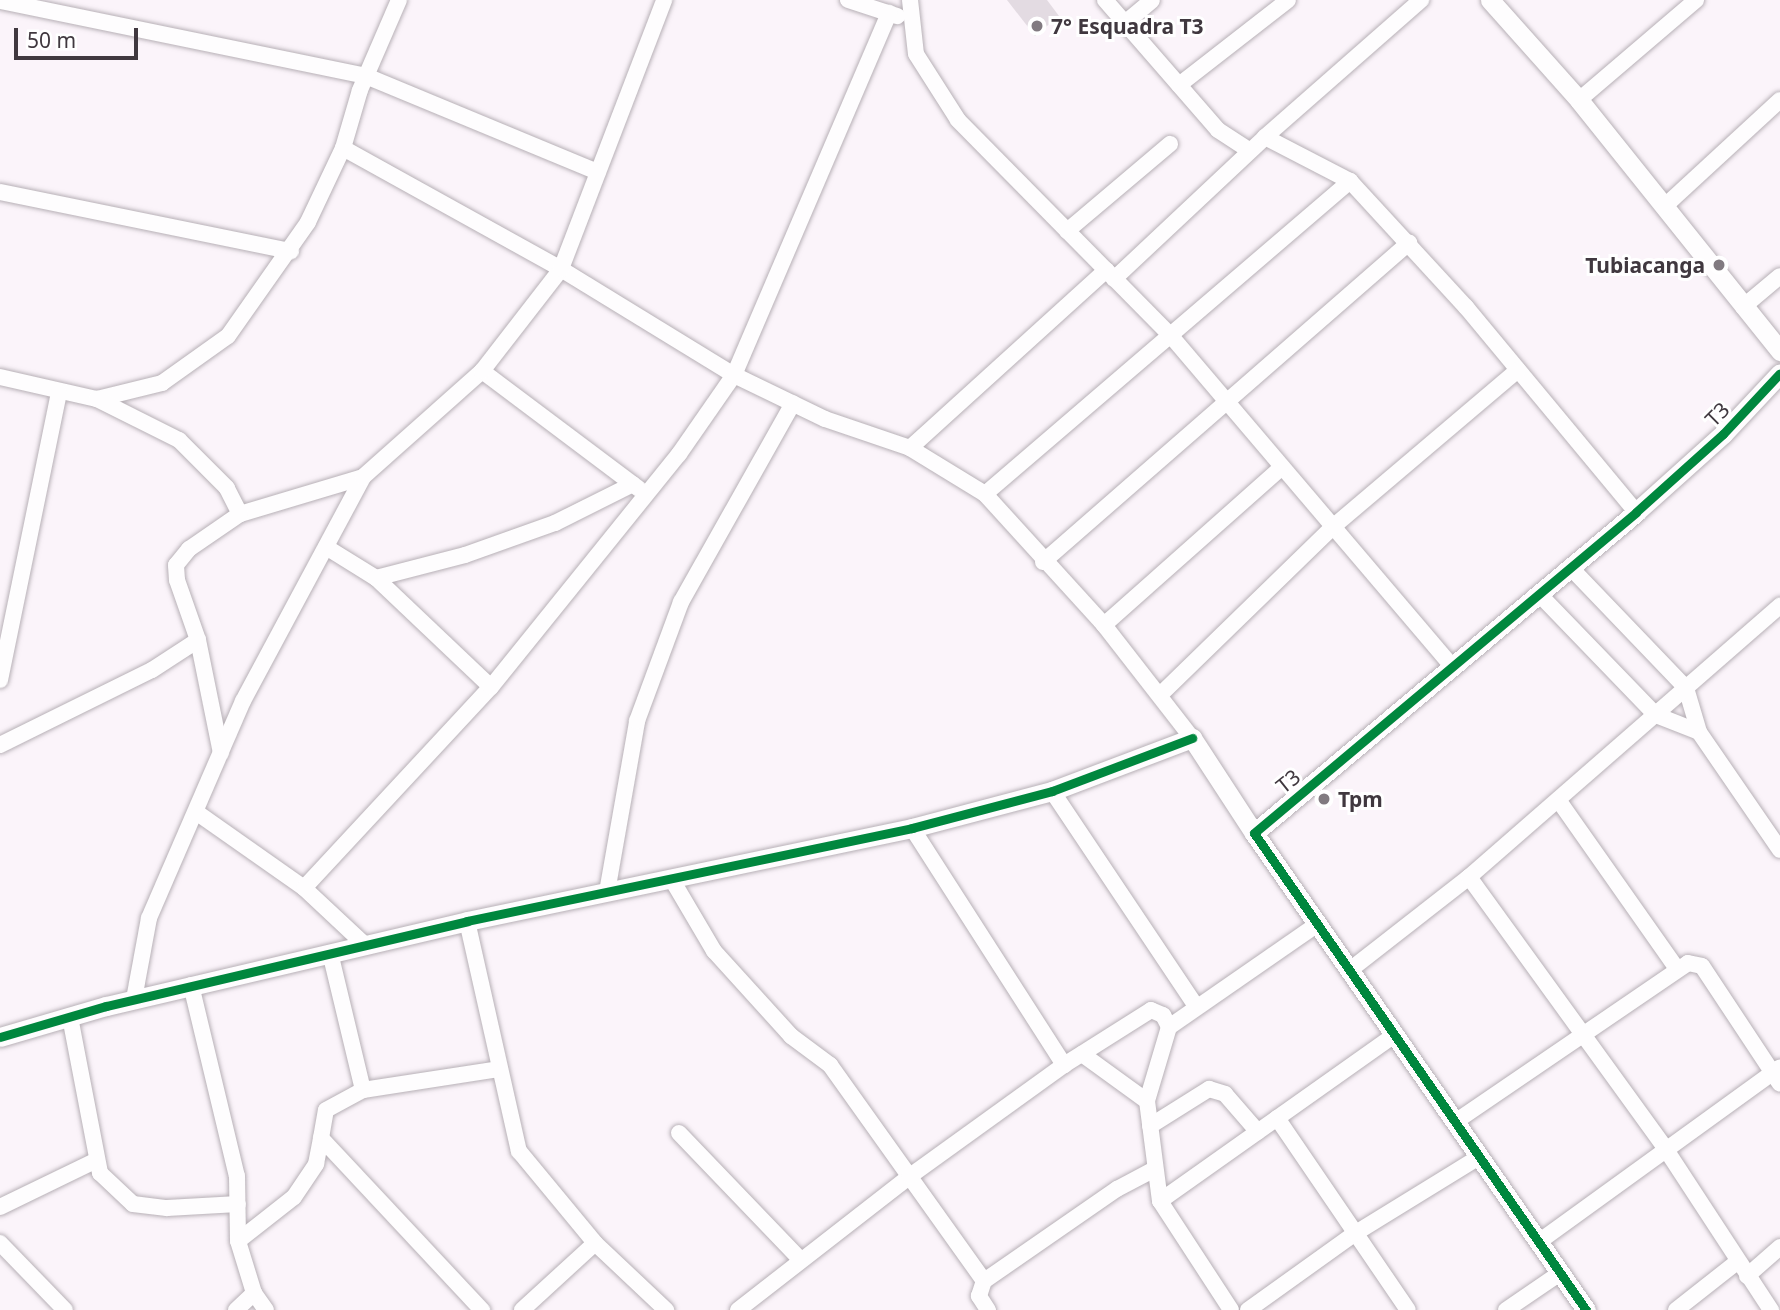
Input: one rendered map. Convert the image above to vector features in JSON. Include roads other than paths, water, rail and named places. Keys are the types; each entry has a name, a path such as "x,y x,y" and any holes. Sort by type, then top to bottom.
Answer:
{"street":[{"path":"97,399 162,383 228,336 291,251 343,148 366,76 400,0"},
{"path":"134,999 149,918 243,701 363,477 482,370 561,269 664,0"},
{"path":"848,0 909,20"},
{"path":"910,0 909,20 916,54 958,120 1171,336 1451,664"},
{"path":"1105,0 1218,130 1250,151"},
{"path":"1125,23 1152,0"},
{"path":"1180,85 1288,0"},
{"path":"910,448 1421,0"},
{"path":"1490,0 1579,100 1780,351"},
{"path":"1579,100 1696,0"},
{"path":"1,3 366,76 598,172"},
{"path":"304,888 491,687 647,495 734,376 889,13"},
{"path":"1665,206 1780,100"},
{"path":"1265,136 1350,181 1409,243 1636,512"},
{"path":"1067,231 1170,144"},
{"path":"343,148 561,269 734,376 793,403 910,448 985,494 1043,562 1104,625 1161,694 1254,833 1586,1310"},
{"path":"985,494 1350,181"},
{"path":"0,192 291,251"},
{"path":"1043,562 1409,243"},
{"path":"1744,307 1780,276"},
{"path":"482,370 647,495"},
{"path":"1161,694 1334,526 1518,370"},
{"name":"T3","path":"1254,833 1451,664 1636,512 1723,434 1780,373"},
{"path":"0,377 59,393 97,399 179,440 228,488 240,514"},
{"path":"0,680 59,393"},
{"path":"607,892 637,720 681,602 793,403"},
{"path":"1104,625 1282,467"},
{"path":"221,753 198,640 177,580 176,565 189,549 240,514 363,477"},
{"path":"376,578 465,555 542,527 633,484"},
{"path":"326,547 376,578 491,687"},
{"path":"1570,567 1686,688 1699,732 1780,850"},
{"path":"1539,594 1656,715 1699,732"},
{"path":"1350,970 1469,877 1559,801 1780,606"},
{"path":"0,745 152,670 198,640"},
{"path":"0,1037 134,999 467,920 912,828 1052,791 1192,738"},
{"path":"1052,791 1196,1006"},
{"path":"1559,801 1677,969"},
{"path":"196,812 304,888 365,945"},
{"path":"912,828 1064,1065"},
{"path":"1469,877 1583,1039 1665,1148 1737,1262 1771,1310"},
{"path":"671,878 714,951 745,990 791,1036 830,1065 984,1280"},
{"path":"467,920 498,1069 519,1151 596,1243 666,1310"},
{"path":"1231,1310 1160,1201 1147,1101 1169,1027 1318,923"},
{"path":"330,953 363,1090"},
{"path":"1455,1122 1583,1039 1677,969 1688,963 1702,966 1777,1074 1665,1148 1540,1241"},
{"path":"191,985 237,1176 238,1241 254,1293 266,1310"},
{"path":"738,1310 910,1176 1064,1065 1151,1010 1163,1015 1169,1027"},
{"path":"70,1017 100,1173 133,1204 167,1208 238,1204"},
{"path":"1160,1201 1396,1034"},
{"path":"1082,1054 1147,1101"},
{"path":"238,1241 294,1197 316,1164 326,1110 363,1090 498,1069"},
{"path":"1150,1126 1209,1089 1225,1094 1258,1132"},
{"path":"1277,1118 1408,1310"},
{"path":"679,1133 801,1260"},
{"path":"321,1138 482,1310"},
{"path":"1248,1310 1354,1234 1479,1157"},
{"path":"0,1207 97,1160"},
{"path":"988,1310 979,1296 984,1280 1117,1189 1155,1170"},
{"path":"0,1243 65,1310"},
{"path":"522,1310 596,1243"},
{"path":"1747,1276 1780,1247"},
{"path":"1676,1310 1737,1262"},
{"path":"1506,1310 1560,1273"},
{"path":"236,1310 254,1293"}],"place":[{"name":"7° Esquadra T3","path":"1037,26"},
{"name":"Tubiacanga","path":"1719,265"},
{"name":"Tpm","path":"1324,799"}]}
